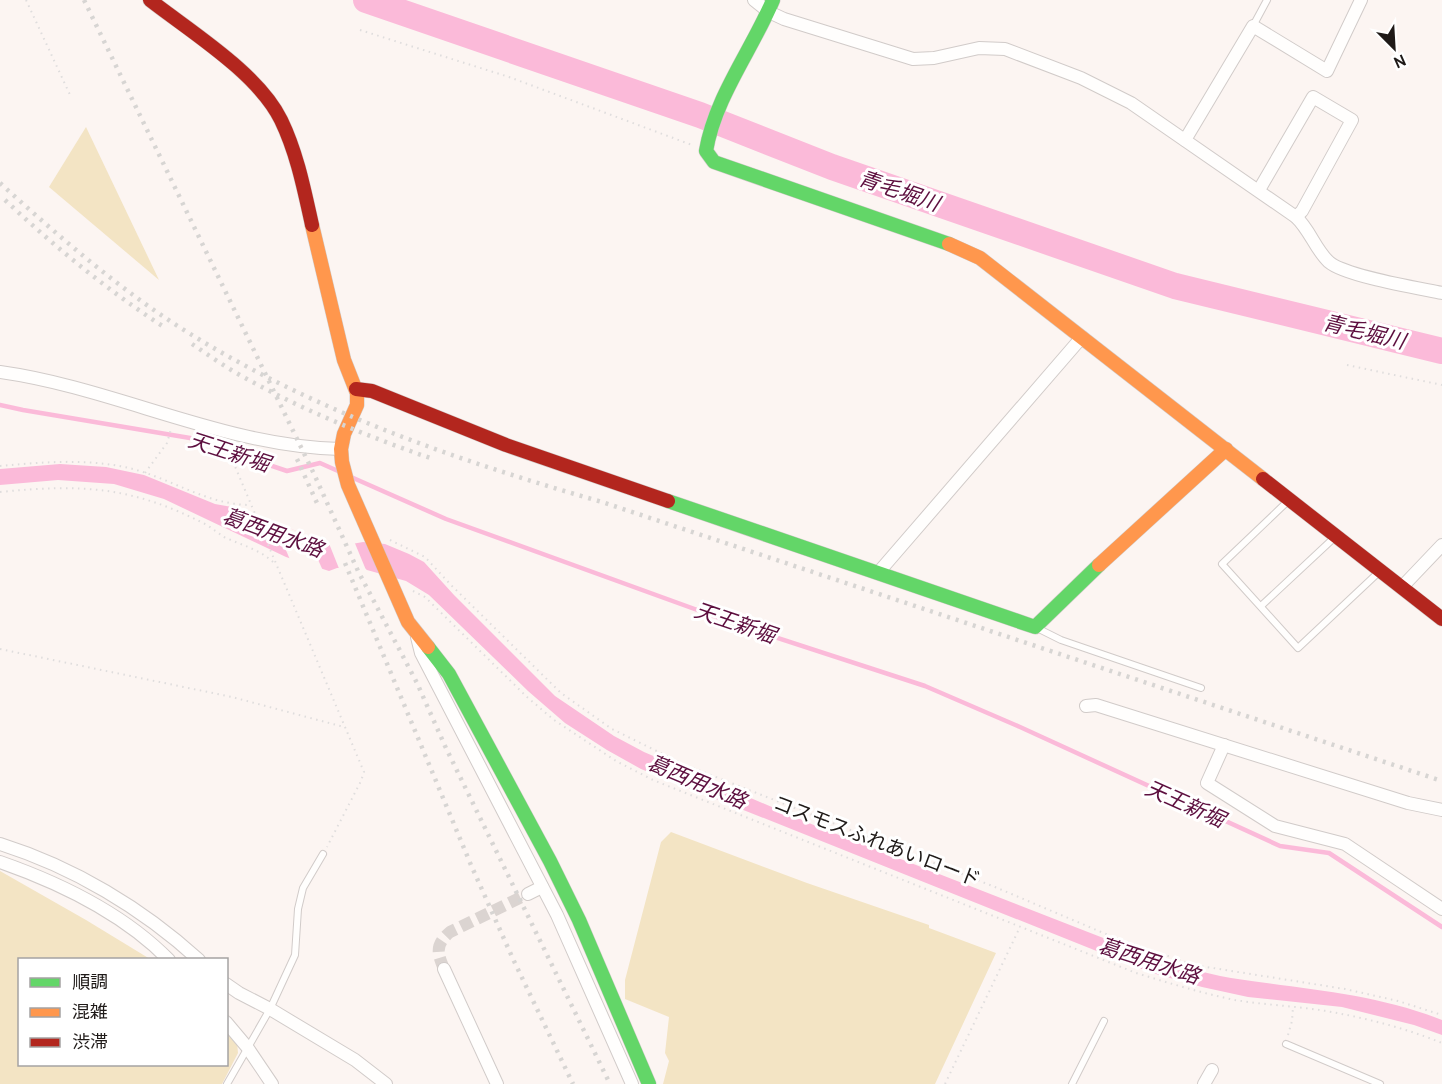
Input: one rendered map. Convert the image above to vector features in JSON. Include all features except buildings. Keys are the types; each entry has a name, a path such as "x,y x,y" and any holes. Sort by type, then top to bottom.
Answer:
{"street":[{"path":"150,0 239,69 260,90 280,118 297,159 344,360 356,389 357,404 341,442 340,456 348,485 408,622 449,674 550,861 579,920 649,1084"},
{"path":"754,0 771,6 784,19 913,59 934,58 979,48 1005,49 1081,78 1131,103 1296,217 1305,225 1316,247 1331,264 1342,270 1442,293"},
{"path":"1185,140 1253,26 1327,71 1361,0"},
{"path":"771,6 723,99 707,148 714,162 969,252 980,258 1442,619"},
{"path":"1259,190 1313,96 1352,120 1302,211 1296,217"},
{"path":"878,573 1082,336"},
{"path":"0,372 32,376 174,418 340,456"},
{"path":"356,389 372,391 506,445 1035,627 1226,449"},
{"path":"1402,587 1442,545"},
{"path":"416,634 421,653 557,915 632,1084"},
{"path":"1086,706 1096,705 1408,803 1442,810"},
{"path":"1224,746 1208,783 1275,826 1345,844 1442,909"},
{"path":"0,844 36,856 72,873 145,916 197,958"},
{"path":"0,862 71,892 154,944 167,958"},
{"path":"528,894 542,887"},
{"path":"444,969 497,1084"},
{"path":"228,985 356,1060 386,1084"},
{"path":"228,1024 247,1047 272,1084"},
{"path":"1204,1084 1212,1070"}],"lane":[{"path":"1253,26 1267,0"},
{"path":"1289,500 1222,564 1298,648 1380,571"},
{"path":"1261,606 1335,536"},
{"path":"1035,627 1061,640 1201,688"},
{"path":"227,1084 270,1009 295,956 298,909 303,888 323,855"},
{"path":"1072,1084 1104,1021"},
{"path":"1286,1044 1380,1084"}],"path":[{"path":"26,0 71,97"},
{"path":"360,30 509,77 707,148"},
{"path":"1347,365 1442,386"},
{"path":"145,473 167,443 171,429"},
{"path":"223,437 363,772 361,781 323,855"},
{"path":"0,466 88,461 145,473 213,500 251,505"},
{"path":"0,492 48,487 78,487 131,494 207,525 224,537 266,555 275,564"},
{"name":"コスモスふれあいロード","path":"388,539 425,557 561,693 612,729 683,764 995,887 1113,937 1194,964 1398,1001 1442,1016"},
{"path":"393,591 408,589 425,597 545,712 616,761 653,780 1136,973 1235,1000 1327,1011 1417,1033 1442,1043"},
{"path":"0,649 232,697 344,727"},
{"path":"945,1084 1020,927"},
{"path":"1286,1044 1293,1006"}],"shaded area":[{"path":"86,127 159,280 49,187"},
{"path":"671,832 807,883 929,925 929,928 996,953 935,1084 663,1084 669,1061 665,1053 669,1017 625,999 625,980 661,842"},
{"path":"0,871 148,958 18,958 18,1066 228,1066 228,1031 237,1042 238,1053 222,1084 0,1084"}],"water":[{"name":"葛西用水路","path":"60,464 106,467 144,475 215,504 243,509 335,547 363,542 385,544 424,562 555,696 614,736 644,752 816,826 1147,955 1220,976 1338,993 1416,1011 1442,1020 1442,1035 1414,1025 1342,1007 1248,997 1149,972 641,769 565,723 528,691 429,595 406,581 363,567 337,568 329,571 286,557 164,499 114,484 58,480 0,485 0,469"}],"pier":[{"path":"274,522 307,535 324,573 291,562"},
{"path":"328,541 335,543 354,541 366,570 340,571"}],"waterway":[{"name":"青毛堀川","path":"366,0 700,115 832,167 1175,286 1442,351"},
{"name":"天王新堀","path":"0,405 190,438 287,471 320,463 338,471"},
{"name":"天王新堀","path":"351,477 446,519 747,628 925,686 1280,846 1329,853 1442,927"}],"tunnel":[{"path":"444,969 439,949 442,941 450,932 528,894"}],"railway":[{"path":"84,0 314,474 358,571 417,683 445,746 610,1084"},
{"path":"0,183 84,256 173,323 274,381 380,428 490,468 602,502 1442,781"},
{"path":"5,200 82,267 164,327"},
{"path":"192,344 240,375 314,413 433,459"},
{"path":"297,459 317,503"},
{"path":"345,563 471,865 573,1084"}],"traffic: fast":[{"path":"773,0 717,112 706,151 714,162 949,244"},
{"path":"668,501 1035,627 1099,565"},
{"path":"428,647 449,674 550,861 579,920 649,1084"}],"traffic: slow":[{"path":"312,225 344,360 357,393 357,405 344,434 341,449 348,485 408,622 428,647"},
{"path":"949,244 980,258 1263,479"},
{"path":"1099,565 1226,449"}],"traffic: jam":[{"path":"150,0 222,54 257,86 270,103 281,120 300,171 312,225"},
{"path":"356,389 372,391 506,445 668,501"},
{"path":"1263,479 1442,619"}]}
